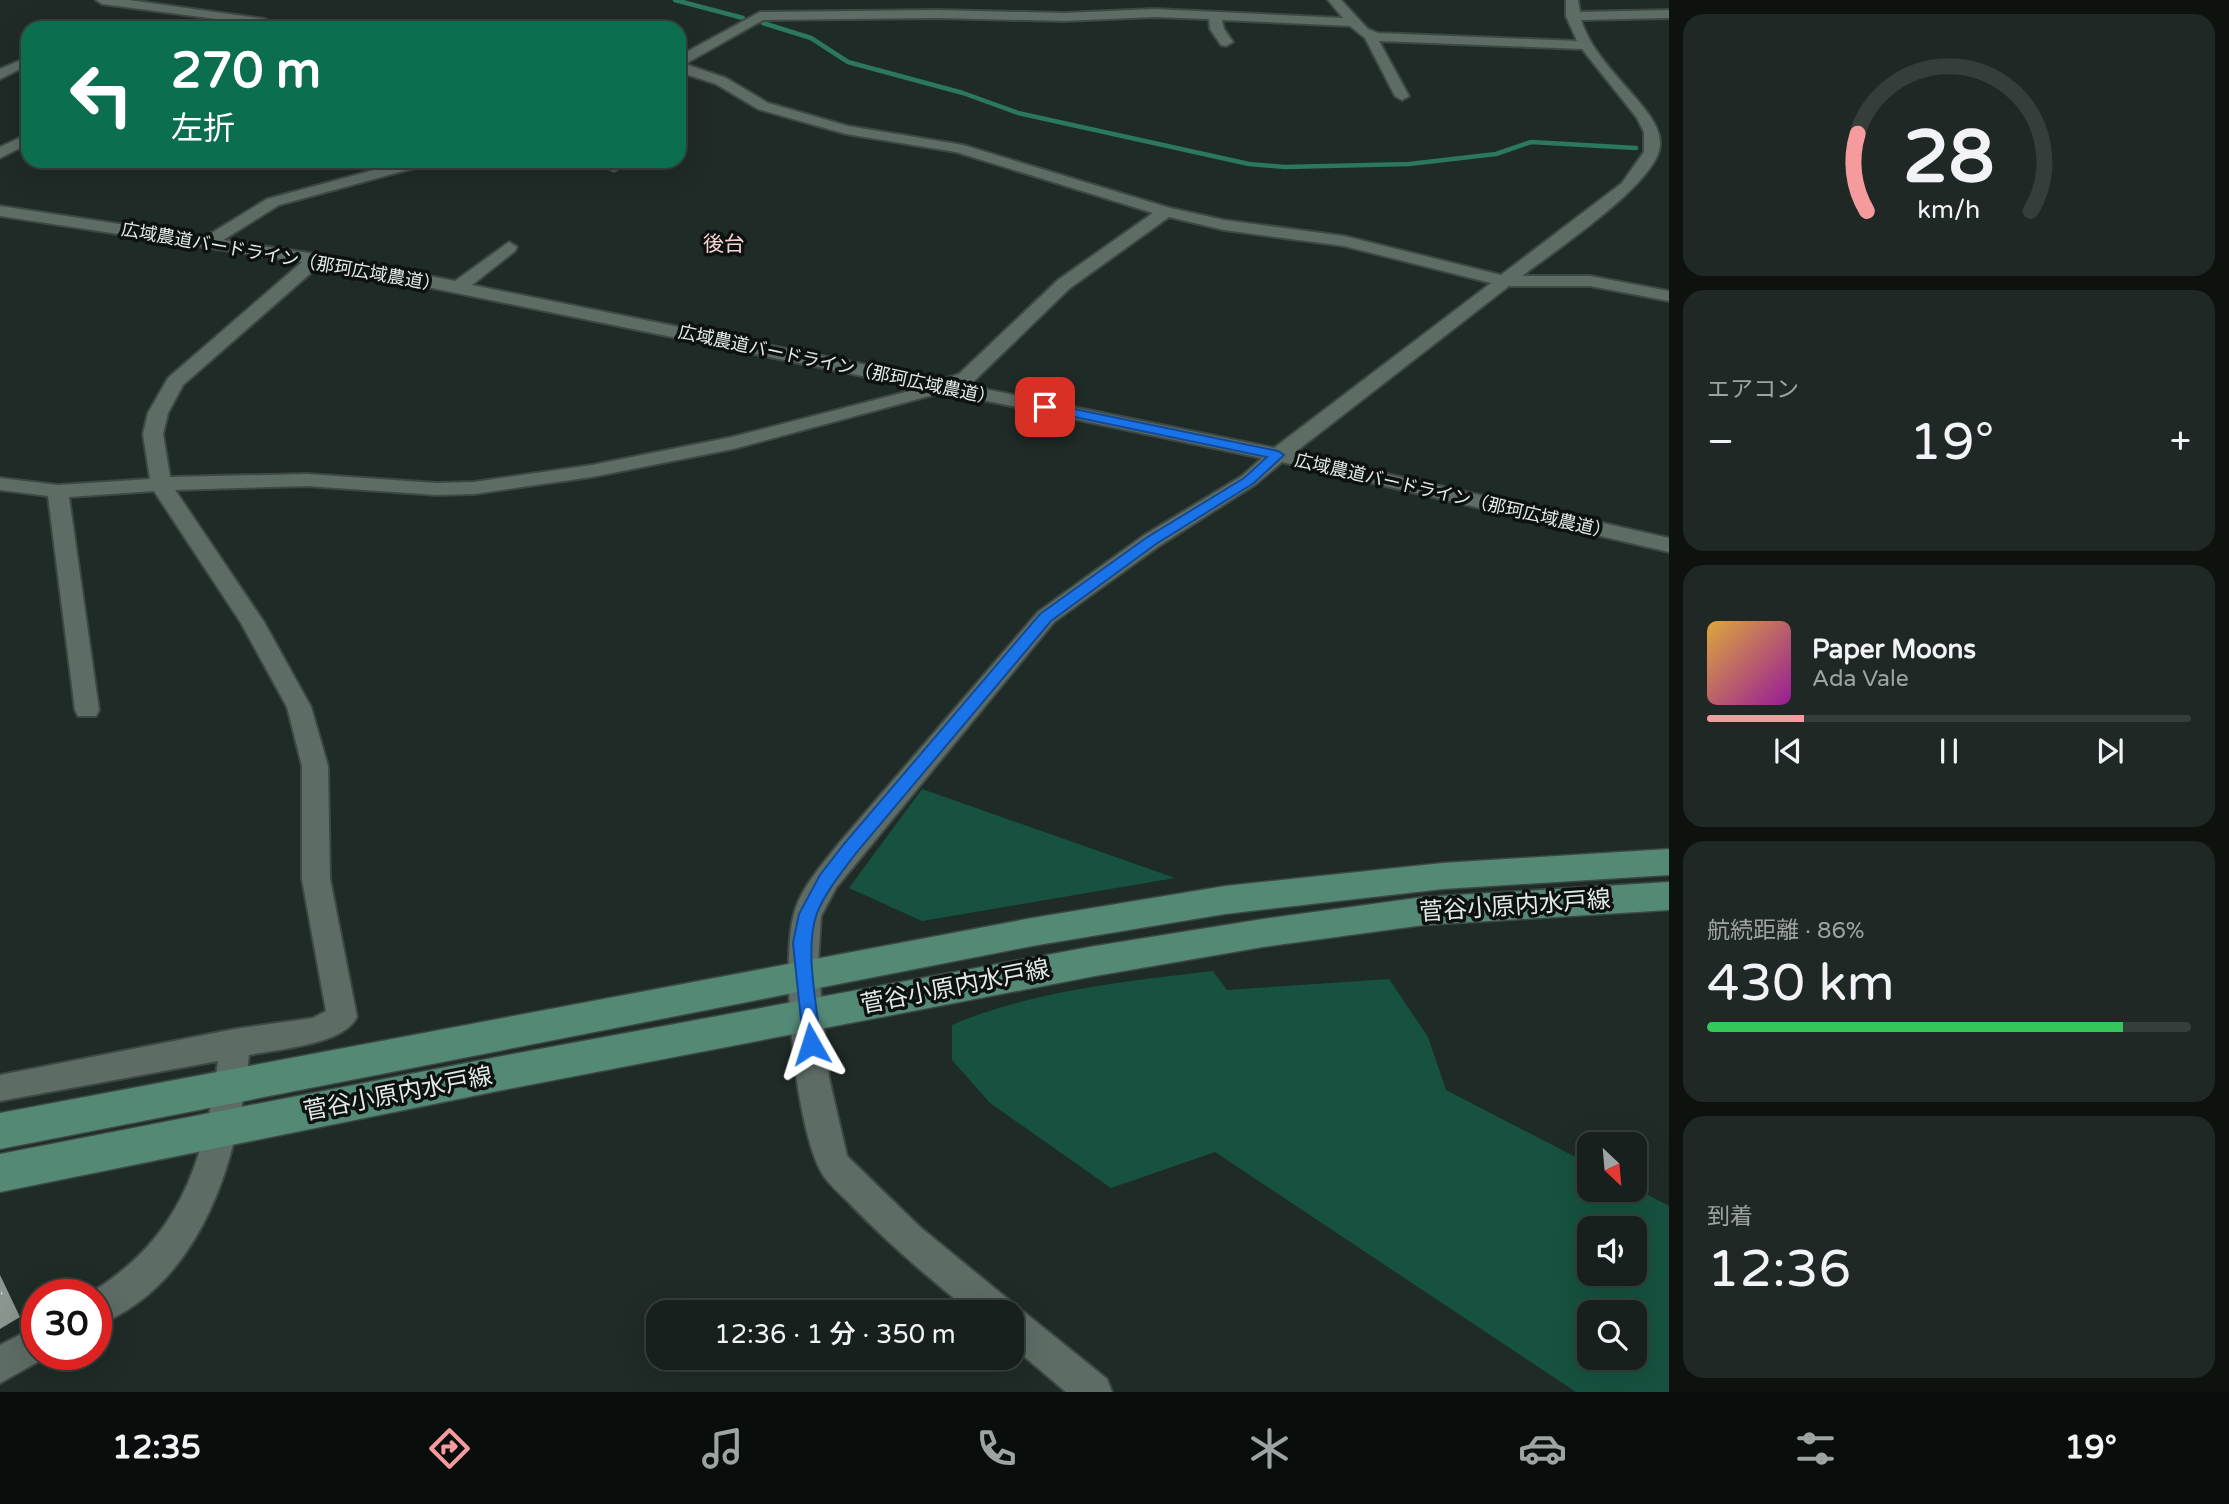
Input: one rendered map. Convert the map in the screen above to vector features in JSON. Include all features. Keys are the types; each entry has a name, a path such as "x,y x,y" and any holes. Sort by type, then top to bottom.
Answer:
{"main road":[{"name":"菅谷小原内水戸線","path":"0,1130 1031,932 1225,900 1443,876 1669,862"},
{"name":"菅谷小原内水戸線","path":"0,1173 971,983 1263,933 1424,911 1669,896"}],"street":[{"path":"102,0 251,21"},
{"path":"1064,17 1073,0"},
{"path":"1100,15 1105,0"},
{"path":"1334,0 1363,32 1376,37 1584,45"},
{"path":"1650,0 1655,16"},
{"path":"982,1300 896,1230 834,1163 817,1098 808,1016 802,943 808,914 827,880 1046,617 1151,541 1249,480 1628,186 1661,144 1638,108 1600,68 1584,45 1572,8 1655,16 1669,14"},
{"path":"686,61 760,16 767,15 817,18 937,14 1064,17 1215,15 1352,22"},
{"path":"1215,15 1217,29 1226,42"},
{"path":"1376,37 1371,39 1402,96"},
{"path":"0,56 21,61"},
{"path":"0,75 21,65"},
{"path":"686,68 721,81 762,106 846,130 958,148 1166,212 1224,225 1344,241 1505,281 1590,281 1669,296"},
{"path":"0,153 21,142"},
{"path":"207,243 273,202 398,168"},
{"name":"広域農道バードライン（那珂広域農道）","path":"0,211 316,259 458,287 1278,455 1669,545"},
{"path":"0,484 58,491 162,484 307,480 437,489 512,484 733,443 924,393 966,378 1064,284 1166,212"},
{"path":"458,287 509,247"},
{"path":"0,1088 318,1028 342,1017 316,879 315,766 299,707 279,667 176,510 162,484 153,433 158,413 175,382 316,259"},
{"path":"58,491 87,710"},
{"path":"112,1297 153,1265 180,1234 202,1185 219,1131 231,1085 235,1042"},
{"path":"1024,1334 1094,1392"},
{"path":"0,1365 21,1353"}],"green space":[{"path":"922,789 1175,878 922,921 849,888"},
{"path":"1213,971 1227,990 1389,979 1428,1037 1446,1090 1577,1158 1577,1202 1647,1202 1647,1194 1669,1206 1669,1392 1576,1392 1215,1152 1111,1188 990,1103 952,1060 952,1025 1014,1004 1114,984"}],"waterway":[{"path":"675,0 743,18"},
{"path":"763,23 811,38 848,62 963,93 1018,113 1249,164 1285,167 1409,164 1496,154 1531,142 1636,148"}],"district":[{"name":"後台","path":"724,244"}],"route":[{"path":"811,1044 802,943 808,914 827,880 850,849 1046,617 1151,541 1249,480 1278,455 1045,407"}]}
